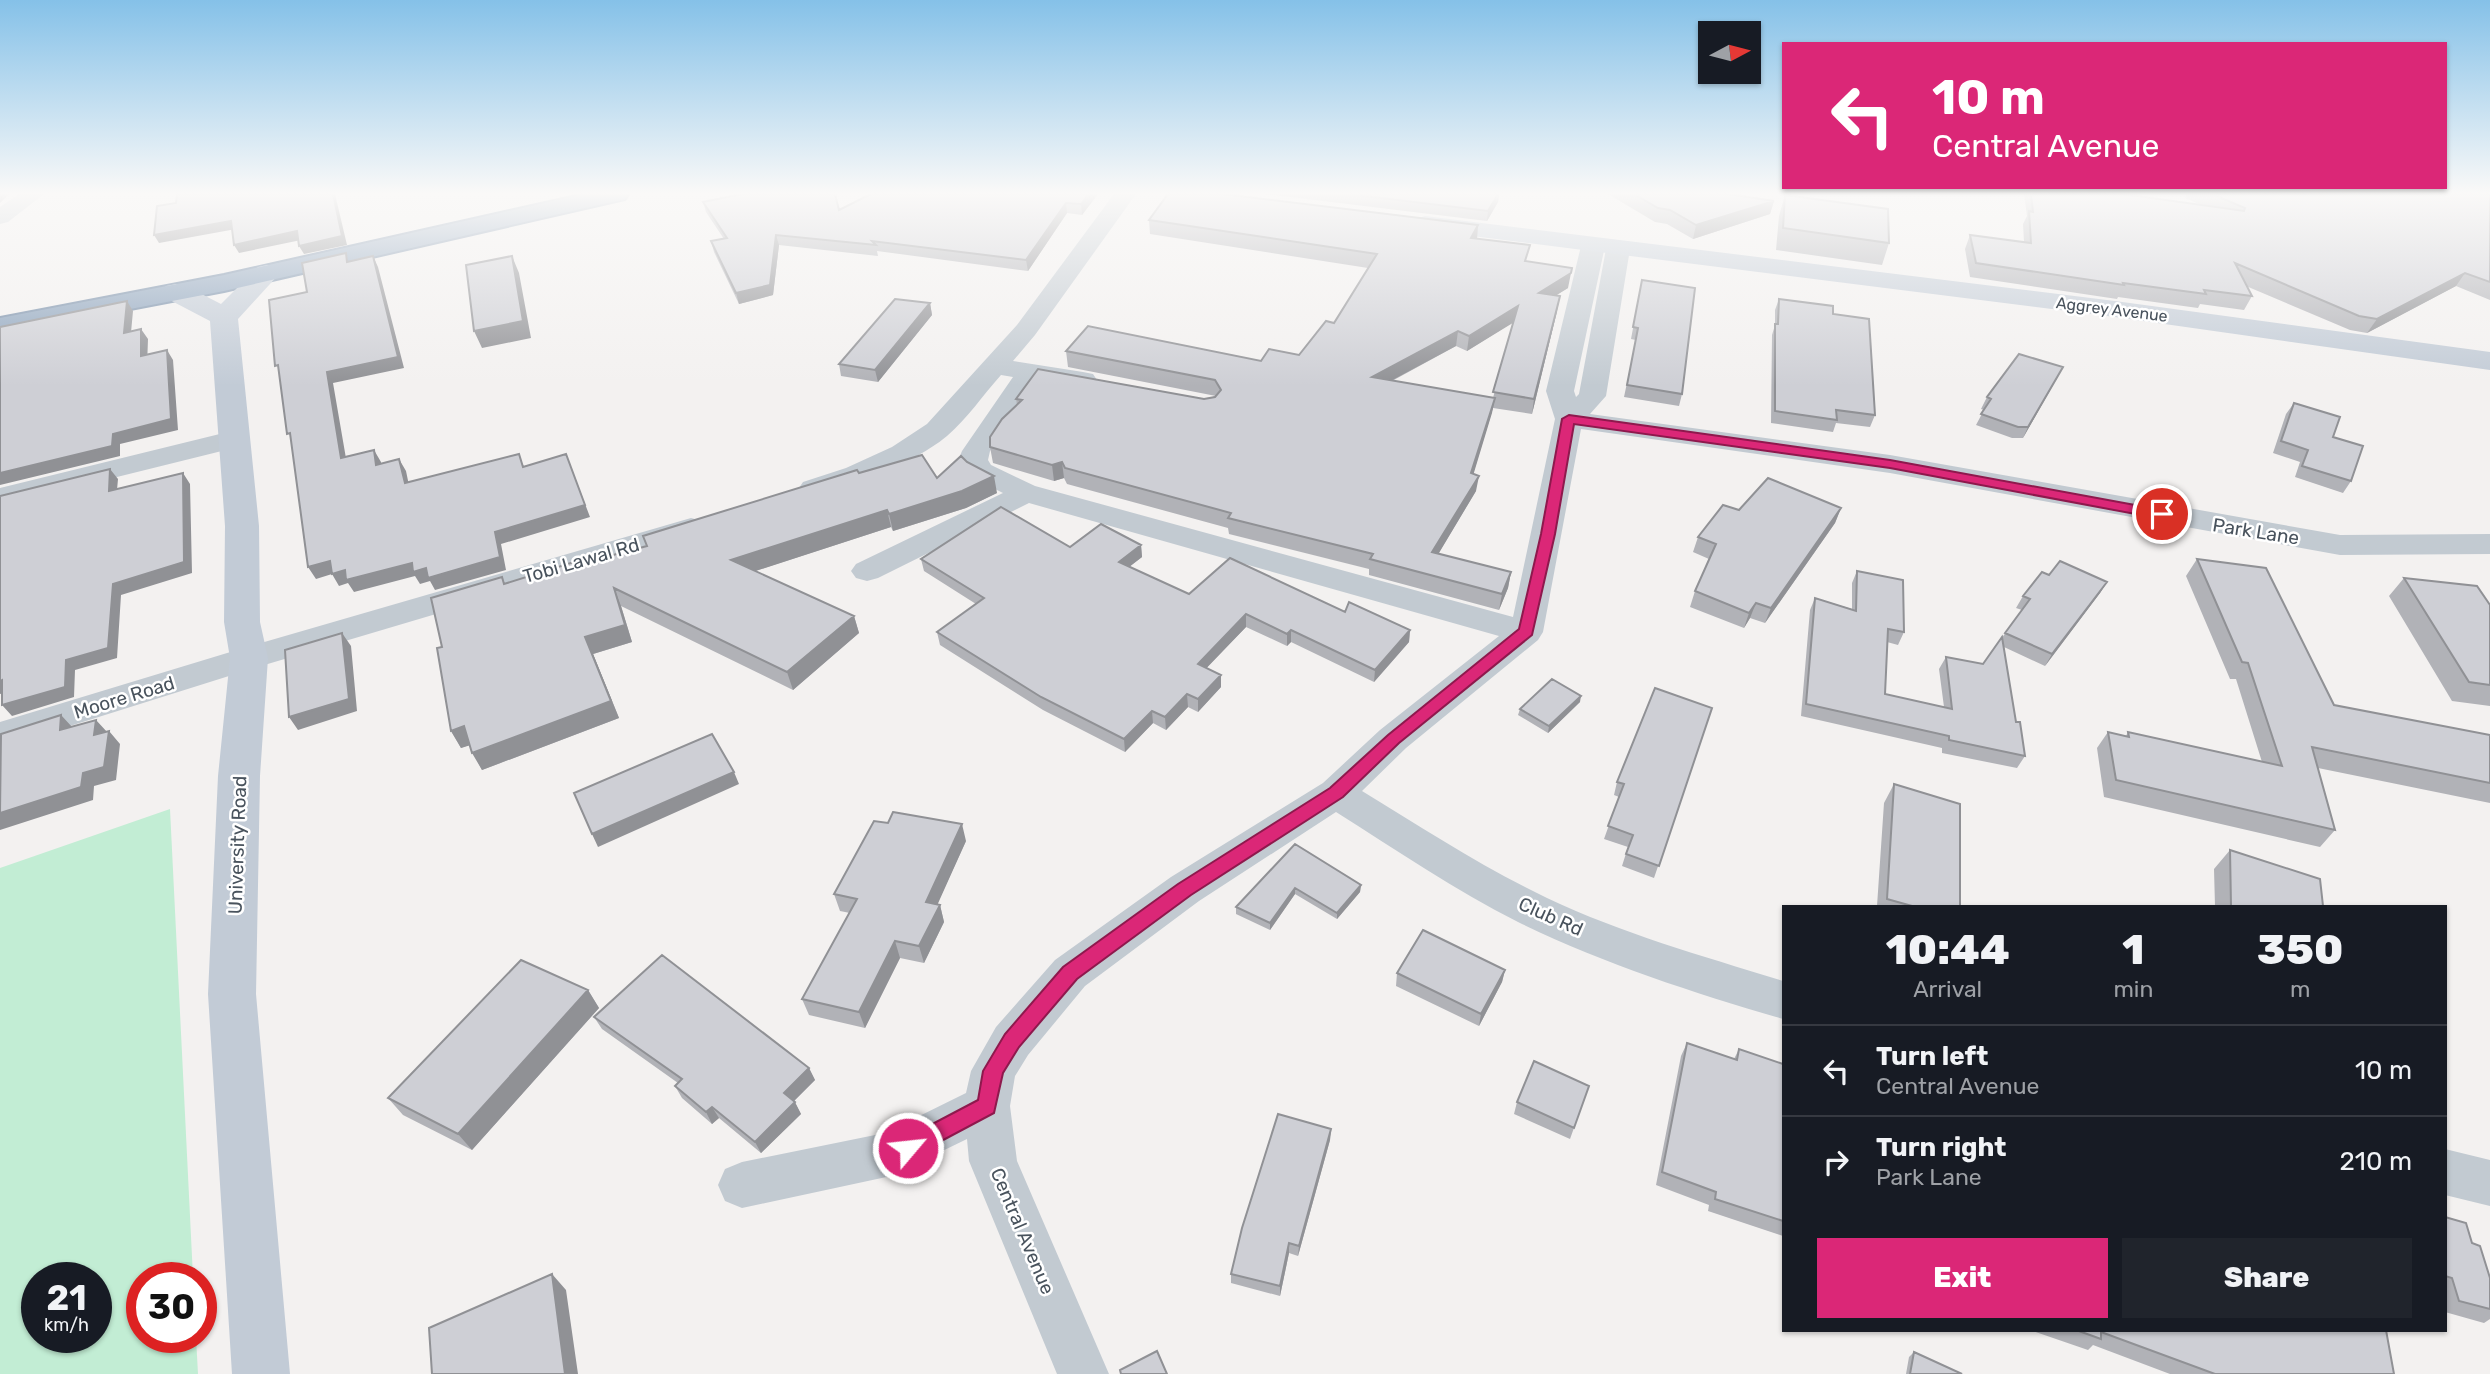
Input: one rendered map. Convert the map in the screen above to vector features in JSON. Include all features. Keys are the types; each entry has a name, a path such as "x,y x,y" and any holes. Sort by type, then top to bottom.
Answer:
{"highway":[{"path":"0,317 287,258"},
{"path":"0,327 333,258"}],"main road":[{"name":"Aggrey Avenue","path":"1697,258 2115,309 2490,361"},
{"path":"176,292 224,317 267,273"},
{"name":"University Road","path":"224,317 242,526 242,622 248,658 239,776 232,994 261,1374"}],"street":[{"path":"793,494 856,474 902,453 937,430 997,366 1078,258"},
{"path":"1031,370 976,451 973,461 981,471 1024,492 1526,632 1548,534 1569,419 1560,391 1583,288 1600,258"},
{"path":"1569,419 1592,396 1609,292 1607,258"},
{"path":"1583,288 1609,292"},
{"path":"997,366 1111,386"},
{"name":"Park Lane","path":"1569,419 1890,464 2340,545 2490,544"},
{"path":"0,498 236,439"},
{"path":"867,571 1009,503 1024,492"},
{"name":"Tobi Lawal Rd","path":"248,658 719,519"},
{"name":"Central Avenue","path":"1083,1374 993,1161 987,1106 993,1071 1012,1041 1070,973 1185,890 1336,793 1394,739 1526,632"},
{"name":"Moore Road","path":"0,735 248,658"},
{"name":"Club Rd","path":"1336,793 1456,867 1533,910 1625,949 1782,1000"},
{"path":"741,1185 891,1154 987,1106"},
{"path":"2447,1172 2490,1183"}],"green space":[{"path":"170,809 192,1262 126,1262 126,1353 197,1353 198,1374 0,1374 0,868"}],"building":[{"path":"323,258 347,258 347,262 374,258 398,357 327,372 341,458 374,450 376,465 399,459 405,483 519,454 523,467 566,454 585,505 495,532 500,557 428,578 426,568 413,572 412,563 346,580 345,570 332,574 330,561 308,567 290,433 287,434 278,365 275,366 269,300 307,292 302,263"},
{"path":"512,258 523,321 474,331 466,265"},
{"path":"719,258 773,258 770,285 736,293"},
{"path":"1374,258 1526,258 1525,261 1572,268 1571,273 1539,293 1560,296 1534,399 1493,392 1518,306 1469,336 1458,331 1372,377 1495,398 1471,473 1479,476 1432,552 1511,572 1502,594 1370,559 1373,554 1228,518 1231,513 1065,468 1062,462 1052,465 990,447 990,437 1002,419 1022,400 1016,399 1038,369 1204,399 1215,397 1221,390 1215,380 1066,351 1088,326 1261,361 1269,349 1299,355 1326,321 1334,323"},
{"path":"1975,258 2490,258 2490,282 2465,273 2377,319 2359,316 2235,263 2252,296 2204,290 2206,294 2123,283 2124,285 1976,263"},
{"path":"1642,280 1695,288 1682,394 1627,385 1638,328 1633,327"},
{"path":"895,299 930,303 875,370 839,364"},
{"path":"1779,299 1833,306 1833,314 1869,319 1875,415 1836,410 1837,420 1775,411 1775,324 1778,324"},
{"path":"127,301 124,333 141,329 141,356 167,350 171,419 113,434 112,446 0,473 0,327"},
{"path":"2019,354 2063,367 2028,427 2018,427 1981,414 1991,399 1987,397"},
{"path":"2294,403 2340,417 2333,437 2363,446 2351,481 2302,466 2308,450 2281,441"},
{"path":"922,455 937,478 961,456 994,476 962,491 889,514 887,510 731,560 854,616 787,672 614,588 625,625 585,637 611,701 472,753 464,726 451,731 437,648 442,647 431,598 502,577 504,584 574,562 575,565 647,546 643,536 857,470 859,473"},
{"path":"110,469 109,491 183,473 184,562 113,584 108,648 66,660 65,687 2,705 0,496"},
{"path":"1768,478 1841,508 1771,608 1756,603 1749,613 1695,591 1716,544 1698,537 1723,505 1739,510"},
{"path":"1001,507 1070,547 1101,524 1141,545 1119,562 1189,594 1230,558 1345,612 1349,602 1410,630 1375,670 1291,630 1287,634 1246,614 1198,664 1221,675 1198,699 1187,694 1165,717 1152,711 1124,739 1041,697 937,632 984,598 921,559"},
{"path":"2197,559 2266,568 2334,705 2490,735 2490,783 2312,747 2335,830 2116,780 2108,732 2129,737 2128,732 2282,766 2248,663 2242,662"},
{"path":"2060,561 2107,582 2052,654 2005,633 2030,599 2023,596 2042,572 2049,575"},
{"path":"1857,571 1903,580 1904,632 1888,629 1885,694 1952,709 1946,657 1983,664 2002,637 2016,722 2020,722 2025,756 1806,704 1815,598 1856,611"},
{"path":"2404,578 2477,586 2490,605 2490,685 2469,682"},
{"path":"342,633 349,699 289,717 285,650"},
{"path":"1552,679 1581,696 1549,726 1520,709"},
{"path":"1655,688 1712,708 1659,866 1626,854 1633,835 1608,826 1624,784 1617,782"},
{"path":"61,715 60,730 96,720 94,735 109,731 104,767 83,773 81,787 0,813 1,734"},
{"path":"712,734 734,772 592,834 574,793"},
{"path":"1894,784 1960,804 1960,905 1908,905 1887,899"},
{"path":"893,812 962,824 926,902 940,905 919,946 895,941 859,1012 802,999 857,899 834,894 874,821 888,823"},
{"path":"1295,844 1361,885 1337,913 1295,888 1270,923 1236,907"},
{"path":"2230,850 2320,879 2323,905 2231,905"},
{"path":"1423,930 1505,970 1481,1014 1397,973"},
{"path":"662,955 809,1068 784,1093 795,1102 755,1142 712,1107 706,1112 675,1086 682,1079 594,1017"},
{"path":"521,960 588,990 458,1134 388,1098"},
{"path":"1687,1043 1737,1060 1739,1049 1782,1064 1782,1221 1715,1199 1716,1192 1662,1172"},
{"path":"1534,1061 1589,1086 1574,1128 1517,1102"},
{"path":"1278,1114 1331,1129 1299,1246 1289,1243 1280,1286 1231,1274 1242,1228"},
{"path":"2447,1218 2466,1223 2472,1243 2480,1246 2490,1278 2490,1309 2459,1301 2452,1278 2447,1277"},
{"path":"552,1274 565,1374 432,1374 429,1328"},
{"path":"2082,1332 2101,1332 2101,1339"},
{"path":"2101,1332 2386,1332 2394,1374 2215,1374"},
{"path":"1157,1351 1167,1374 1121,1374 1120,1370"},
{"path":"1914,1352 1962,1374 1910,1374"}],"route":[{"path":"908,1148 987,1106 993,1071 1012,1041 1070,973 1185,890 1336,793 1394,739 1526,632 1560,475 1569,419 1890,464 2162,514"}]}
